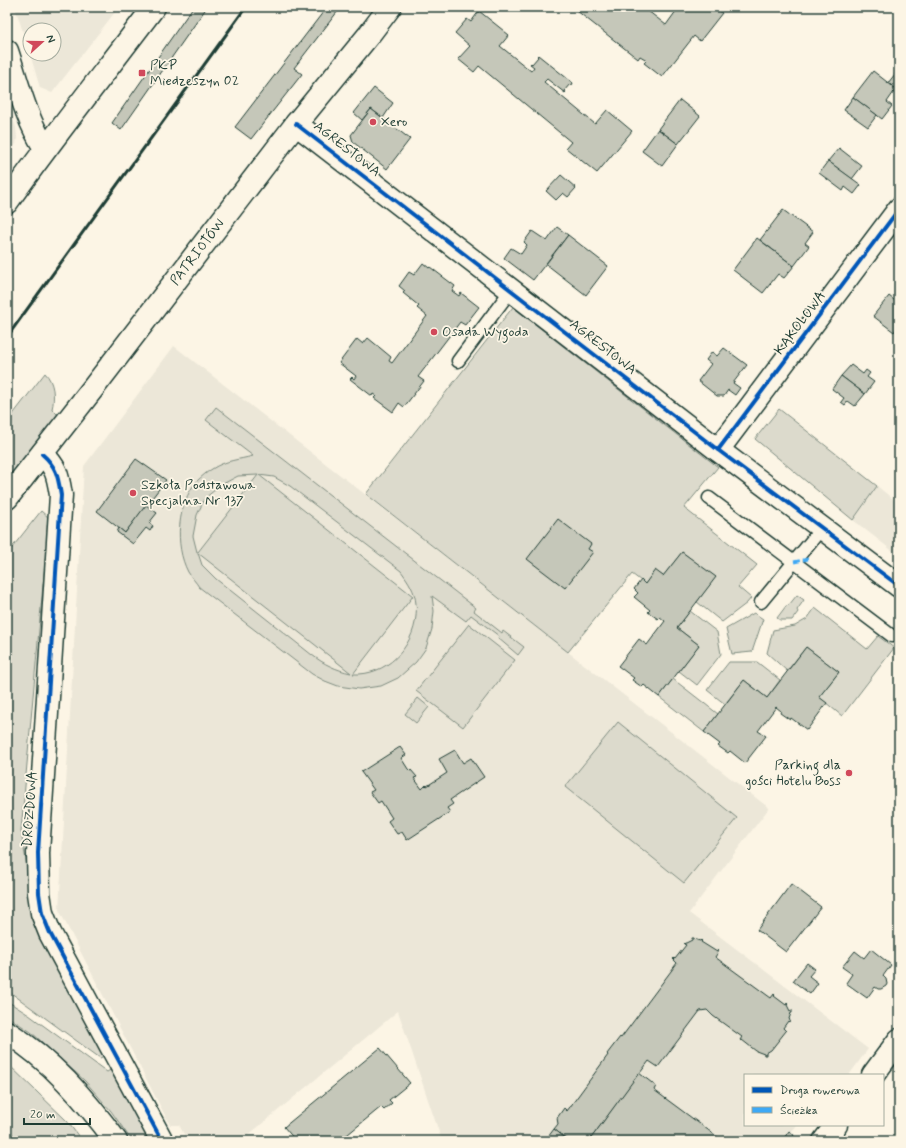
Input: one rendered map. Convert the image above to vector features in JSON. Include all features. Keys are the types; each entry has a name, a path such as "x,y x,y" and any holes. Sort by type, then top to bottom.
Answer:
{"street":[{"path":"7,202 45,148 118,56 154,7"},
{"name":"PATRIOTÓW","path":"7,498 296,124 390,7"},
{"path":"7,51 28,115 37,136 45,148"},
{"name":"AGRESTOWA","path":"296,124 718,450 899,586"},
{"name":"KĄKOLOWA","path":"718,450 899,209"},
{"name":"DROZDOWA","path":"42,454 50,461 54,468 61,495 38,853 39,893 42,913 50,933 162,1141"},
{"path":"7,1032 67,1081 116,1141"},
{"path":"874,1074 899,1040"},
{"path":"824,1141 835,1126"}],"lane":[{"path":"458,362 511,290"},
{"path":"709,498 892,636"},
{"path":"760,602 822,528"}],"shaded area":[{"path":"15,7 119,7 52,93 40,88 32,62 62,62 62,22 22,22 22,29"},
{"path":"7,100 16,128 17,138 16,144 7,157"},
{"path":"513,307 718,467 684,508 757,565 738,587 751,598 747,603 722,622 697,602 715,577 682,552 663,576 655,571 645,584 632,574 568,652 366,494"},
{"path":"174,346 769,808 689,913 868,1049 850,1074 744,1074 744,1126 796,1126 792,1131 797,1141 442,1141 398,1011 241,1141 184,1141 186,1138 179,1125 170,1125 59,910 84,466"},
{"path":"45,373 52,385 53,390 52,409 58,415 7,480 7,422"},
{"path":"216,407 476,608 474,611 502,633 503,631 524,647 518,655 498,638 499,636 471,615 466,621 432,596 434,611 432,629 426,648 416,662 398,678 381,686 359,689 338,686 312,674 199,587 188,572 181,550 179,537 182,513 190,490 200,478 217,466 253,456 206,420","holes":["258,475 198,552 197,552 193,536 197,515 205,498 221,485 238,476","259,475 274,477 290,486 401,571 411,587 415,599 416,616 410,639 396,658 387,665 365,673 353,674 413,596","198,553 351,673 330,666 312,655 216,579 202,565"]},
{"path":"779,409 877,486 853,520 755,439"},
{"path":"877,486 899,504 899,556 853,520"},
{"path":"41,511 49,518 21,831 37,926 104,1056 100,1058 7,990 7,554"},
{"path":"797,595 804,600 792,620 780,620 777,618 786,606 789,605"},
{"path":"815,608 867,649 878,636 894,648 842,716 819,697 839,672 806,647 787,671 767,653 773,630 795,626 807,619"},
{"path":"690,611 717,632 721,654 697,685 679,671 699,645 677,628"},
{"path":"754,613 763,619 752,652 732,654 726,629"},
{"path":"469,624 515,660 463,727 416,691"},
{"path":"729,662 757,662 780,680 767,698 744,680 725,704 707,690"},
{"path":"673,679 718,714 704,732 659,697"},
{"path":"418,698 429,707 416,723 405,714"},
{"path":"618,722 737,818 684,883 565,787"},
{"path":"7,1001 29,1015 107,1072 112,1069 151,1141 132,1141 111,1111 85,1081 31,1032 7,1016"},
{"path":"7,1063 67,1121 82,1141 17,1141 7,1127"},
{"path":"7,1127 17,1141 7,1141"}],"building":[{"path":"193,7 207,7 121,130 112,123"},
{"path":"327,7 341,7 294,68 302,74 251,139 235,127"},
{"path":"572,7 643,7 666,25 679,7 714,7 722,13 700,41 694,36 662,77 644,63 647,60 640,56 638,59"},
{"path":"479,11 509,35 500,46 531,71 534,67 530,64 532,64 538,55 573,83 572,85 570,84 564,91 566,92 565,93 547,79 544,82 595,124 607,110 632,131 597,173 566,148 571,142 479,66 474,72 458,59 470,46 455,33 467,19 471,22"},
{"path":"899,69 899,91 888,83"},
{"path":"873,71 896,89 887,102 892,106 882,119 853,97"},
{"path":"374,88 393,103 383,118 371,109 362,120 354,113"},
{"path":"853,97 877,115 868,127 844,110"},
{"path":"680,100 700,116 678,144 658,129"},
{"path":"371,109 410,139 387,169 353,142 351,135"},
{"path":"658,129 678,144 662,166 642,151"},
{"path":"839,148 862,166 852,179 828,161"},
{"path":"828,161 861,185 854,194 845,187 843,191 819,173"},
{"path":"561,175 576,188 568,197 563,193 556,200 546,191"},
{"path":"783,210 813,232 805,243 809,246 794,266 760,240"},
{"path":"557,227 568,235 533,280 504,258 511,248 521,254 527,245 524,242 532,231 547,241"},
{"path":"568,235 608,266 586,295 546,264"},
{"path":"757,238 794,266 784,278 778,274 763,293 733,270"},
{"name":"Osada Wygoda","path":"423,263 455,286 452,291 459,296 461,293 479,307 465,325 460,322 418,377 424,381 404,407 399,403 393,412 374,398 376,396 373,394 372,396 350,379 352,377 354,379 356,376 339,363 357,339 363,344 368,338 391,357 389,361 392,363 427,316 417,308 419,306 403,293 405,291 399,286 409,272 414,275"},
{"path":"889,296 899,304 899,325 894,332 873,316"},
{"path":"724,348 747,365 733,383 740,388 735,395 728,390 724,396 717,396 698,381 711,364 706,360 712,352 717,356"},
{"path":"851,365 863,374 866,370 870,373 867,377 874,382 865,394 841,376"},
{"path":"841,376 865,394 855,406 848,401 845,405 841,402 844,398 832,389"},
{"name":"Szkoła Podstawowa Specjalna Nr 137","path":"136,459 166,480 125,533 97,511"},
{"path":"146,505 157,513 149,523 153,526 150,531 146,528 133,544 117,532 119,528 125,533"},
{"path":"558,519 591,544 588,549 593,552 565,588 527,559"},
{"path":"682,552 716,577 677,628 699,645 659,697 644,685 642,687 632,680 634,678 618,666 639,639 647,645 665,621 660,617 658,619 648,612 650,610 634,597 638,593 634,589 641,580 645,584 655,570 663,576"},
{"path":"806,647 839,672 819,697 827,703 807,730 791,718 790,720 780,713 781,711 776,707 758,731 766,736 745,763 730,751 728,753 718,746 720,744 704,732 744,680 767,698"},
{"path":"400,747 406,755 401,758 408,769 410,771 411,770 417,777 414,778 422,789 426,785 427,786 447,773 439,759 455,750 463,763 471,758 484,777 450,800 453,804 447,808 450,812 407,840 402,832 397,834 388,821 392,818 381,801 378,803 370,792 374,790 361,772"},
{"path":"791,884 821,907 786,952 757,930"},
{"path":"692,938 701,940 701,942 717,952 718,950 719,951 715,957 771,998 774,994 774,996 786,1005 787,1003 790,1011 792,1010 792,1013 789,1022 788,1021 783,1028 786,1031 771,1050 764,1055 756,1051 742,1040 741,1041 740,1040 742,1037 707,1010 700,1011 658,1067 649,1061 589,1141 569,1141 554,1129 558,1124 557,1118 564,1108 567,1111 608,1055 607,1054 620,1037 621,1038 677,963 673,959 675,959 686,945 684,944 692,940"},
{"path":"871,949 891,965 883,976 886,979 886,986 881,989 875,987 867,998 846,983 852,974 842,967 855,951 864,958"},
{"path":"807,963 815,969 809,976 818,983 810,994 793,981"},
{"path":"380,1048 410,1083 389,1100 392,1103 384,1110 381,1107 342,1139 344,1141 296,1141 284,1127"},
{"path":"639,1073 656,1086 654,1090 723,1141 589,1141"},
{"path":"554,1129 569,1141 545,1141"},
{"path":"789,1131 793,1134 796,1141 782,1141"}],"railway":[{"path":"7,337 246,7"}],"marked path":[{"path":"794,562 808,559"}],"cycle path":[{"path":"296,124 718,450 899,586"},
{"path":"718,450 899,209"},
{"path":"42,454 54,468 61,495 38,853 39,893 42,913 50,933 162,1141"}],"place":[{"name":"PKP Miedzeszyn 02","path":"142,73"},
{"name":"Xero","path":"373,122"},
{"name":"Osada Wygoda","path":"434,332"},
{"name":"Szkoła Podstawowa Specjalna Nr 137","path":"133,493"},
{"name":"Parking dla gości Hotelu Boss","path":"849,773"}]}
